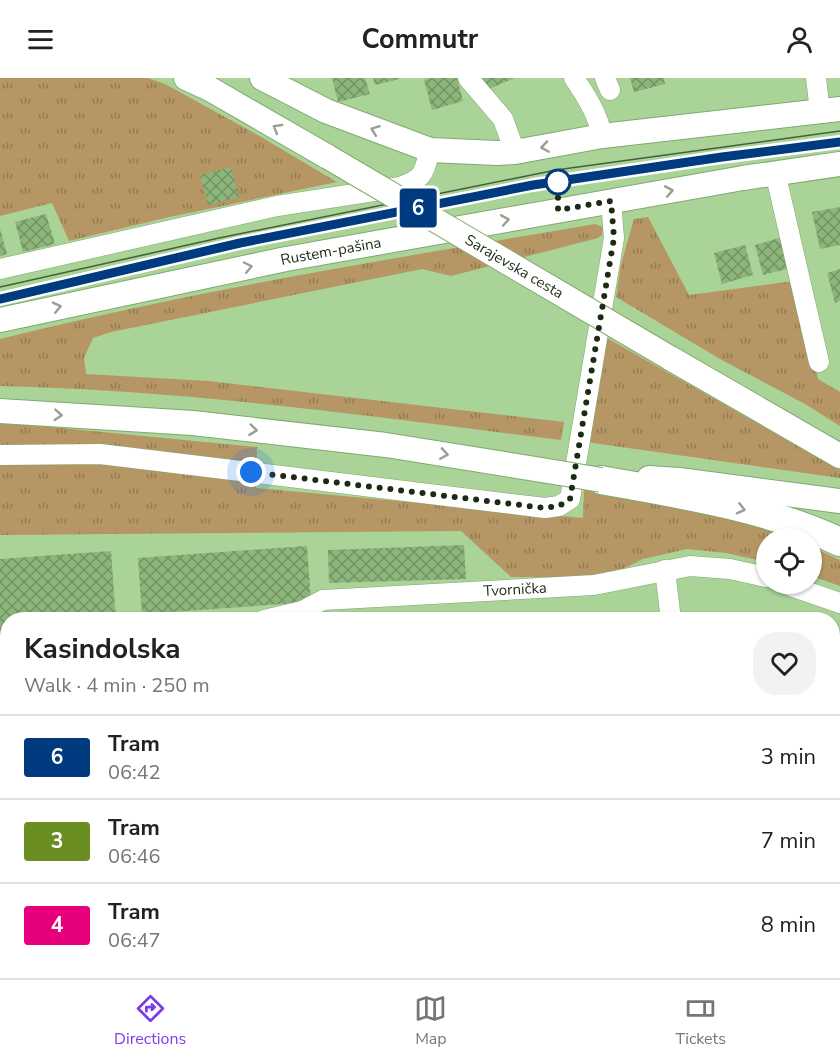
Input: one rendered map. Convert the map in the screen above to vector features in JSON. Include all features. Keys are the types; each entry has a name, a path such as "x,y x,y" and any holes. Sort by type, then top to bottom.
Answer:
{"highway":[{"path":"601,480 682,494 746,510 796,524 840,542"}],"main road":[{"name":"Sarajevska cesta","path":"186,78 210,89 328,157 840,456"},
{"path":"262,78 326,111 430,150 515,152 602,136 830,110"},
{"name":"Rustem-pašina","path":"0,320 286,259 775,172 840,164"},
{"path":"0,411 205,424 387,445 601,480 643,477 679,480 840,501"}],"street":[{"path":"468,78 503,119 515,152"},
{"path":"574,78 591,105 602,136"},
{"path":"816,78 830,110"},
{"path":"0,269 277,206 399,187 418,180 425,169 430,150"},
{"path":"775,172 819,362"},
{"path":"0,455 100,454 545,508 559,506 570,499 572,488 614,238 611,201"},
{"name":"Tvornička","path":"298,612 323,600 594,585 690,566 730,569 756,575"},
{"path":"665,570 669,612"},
{"path":"814,594 840,603"}],"green space":[{"path":"0,78 148,78 165,84 256,134 337,182 165,218 69,241 52,203 0,216"},
{"path":"648,217 689,295 794,281 818,379 840,392 840,426 805,404 720,359 616,297 621,264 634,219"},
{"path":"595,224 603,227 602,235 598,238 451,276 422,269 111,332 93,338 84,358 86,374 209,381 564,422 561,440 211,399 0,386 0,339 222,290"},
{"path":"607,338 840,470 840,478 586,442"},
{"path":"0,422 257,447 256,488 583,518 584,490 729,517 762,528 756,528 756,560 726,553 687,549 643,559 607,577 511,577 461,531 0,535"},
{"path":"822,552 840,560 840,586 822,580"}],"building":[{"path":"332,78 365,78 370,94 338,102"},
{"path":"373,78 398,78 399,79 375,85"},
{"path":"457,78 463,101 432,110 424,80"},
{"path":"478,78 515,78 484,91"},
{"path":"630,78 664,78 665,84 634,92"},
{"path":"231,167 239,197 208,205 200,175"},
{"path":"840,207 840,245 820,249 812,212"},
{"path":"46,214 55,244 23,252 15,222"},
{"path":"0,229 7,254 0,256"},
{"path":"786,236 794,267 763,275 755,245"},
{"path":"745,245 753,275 722,284 714,253"},
{"path":"840,269 840,301 835,303 827,273"},
{"path":"464,545 466,579 329,583 328,550"},
{"path":"307,546 311,602 142,612 138,558"},
{"path":"111,551 115,612 0,612 0,559"}],"tram line":[{"path":"0,287 219,238 556,170 840,131"},
{"path":"0,299 240,243 533,185 840,142"},
{"name":"6","path":"0,299 240,243 533,185 840,142"}],"route":[{"path":"251,472 545,508 559,506 570,499 614,238 611,201 558,210 558,182"}]}
